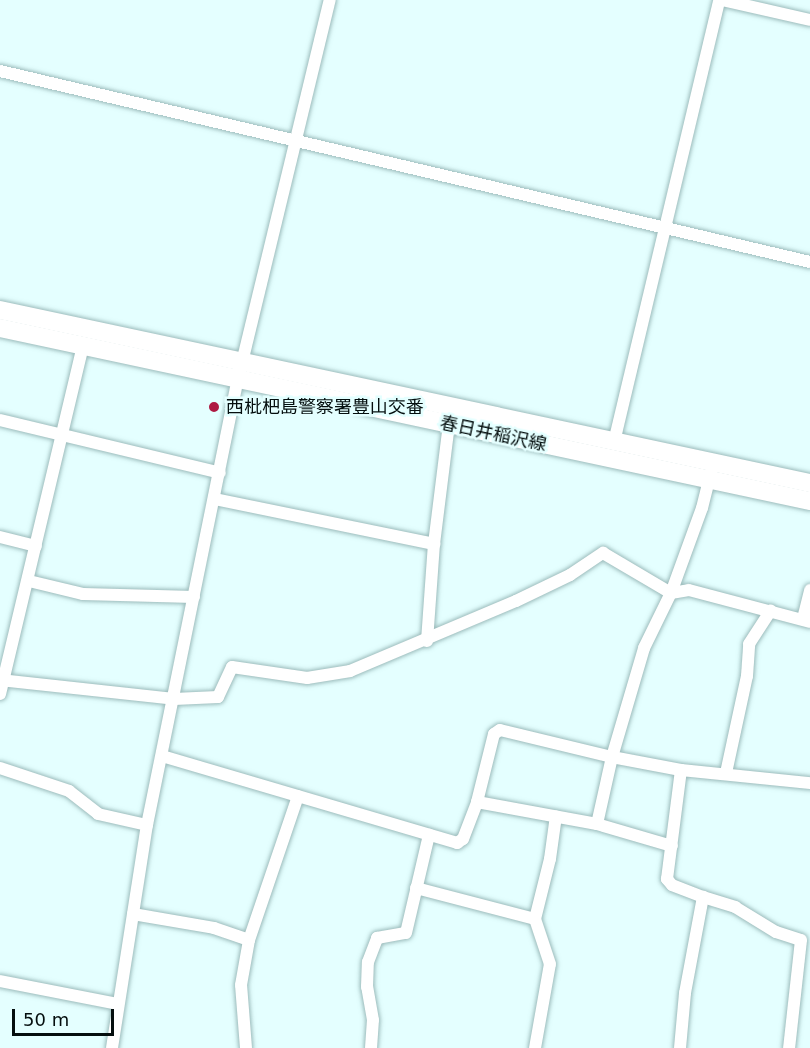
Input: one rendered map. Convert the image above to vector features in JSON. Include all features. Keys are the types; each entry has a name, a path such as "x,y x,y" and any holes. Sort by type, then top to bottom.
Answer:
{"main road":[{"name":"春日井稲沢線","path":"0,310 614,441 810,501"},
{"name":"春日井稲沢線","path":"0,328 448,424 711,471 810,483"}],"street":[{"path":"112,1048 147,825 238,379 330,0"},
{"path":"614,441 720,0 810,20"},
{"path":"0,71 810,262"},
{"path":"0,694 29,581 83,346"},
{"path":"0,420 220,473"},
{"path":"427,640 434,544 448,424"},
{"path":"597,824 612,757 644,648 671,593 702,508 711,471"},
{"path":"215,499 434,544"},
{"path":"0,537 36,546"},
{"path":"2,680 174,699 218,697 232,667 307,678 350,671 427,640 570,575 603,553 671,593 689,590 807,620 810,590"},
{"path":"29,581 83,594 194,597"},
{"path":"726,773 747,676 749,644 771,610"},
{"path":"162,756 457,843 463,839 477,802 494,734 500,730 612,757 681,770 810,783"},
{"path":"0,768 69,791 98,814 147,825"},
{"path":"681,770 669,882 703,897 735,907 776,933 801,940 805,965 789,1048"},
{"path":"246,1048 241,985 249,940 298,796"},
{"path":"477,802 597,824 672,846"},
{"path":"535,1048 550,963 535,919 550,859 556,816"},
{"path":"371,1048 373,1020 367,987 368,962 377,938 406,933 429,835"},
{"path":"416,888 535,919"},
{"path":"680,1048 685,993 703,897"},
{"path":"133,914 214,928 249,940"},
{"path":"0,981 118,1004"}],"place":[{"name":"西枇杷島警察署豊山交番","path":"214,407"}]}
